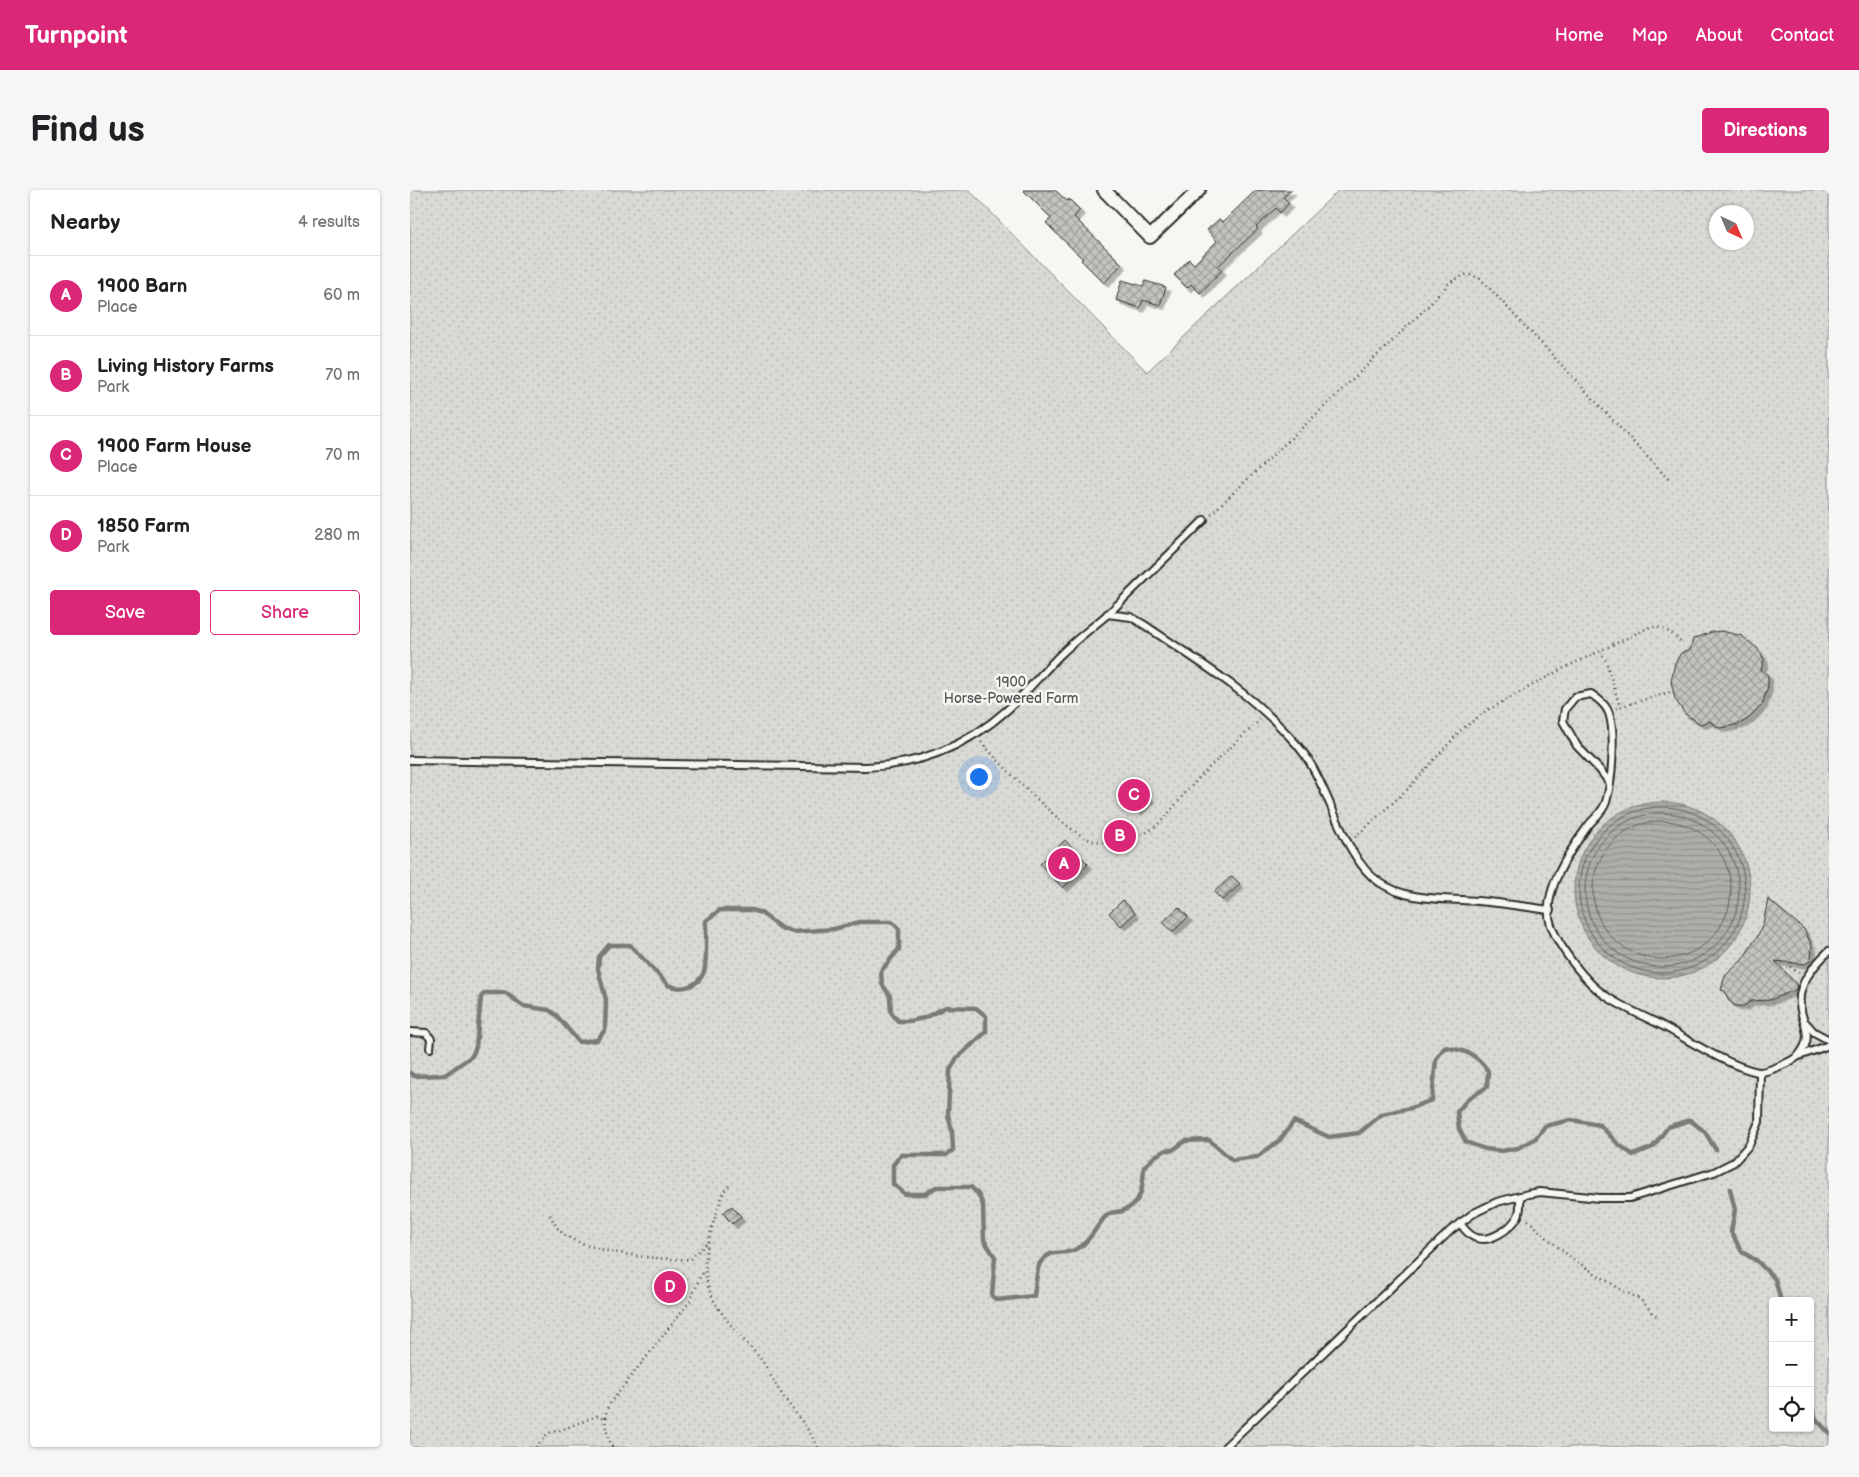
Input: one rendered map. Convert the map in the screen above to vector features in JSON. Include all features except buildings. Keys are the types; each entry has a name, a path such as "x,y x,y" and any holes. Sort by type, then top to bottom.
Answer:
{"street":[{"path":"1104,190 1150,237 1199,190"}],"lane":[{"path":"410,760 885,766 918,760 957,746 975,736 1008,710 1061,654 1108,614 1204,520"},
{"path":"1108,614 1131,617 1144,624 1220,676 1268,714 1305,754 1320,780 1348,843 1365,870 1378,882 1402,894 1420,898 1480,901 1550,910"},
{"path":"1610,782 1576,746 1563,721 1565,708 1575,697 1591,694 1600,700 1608,710 1611,720 1613,746 1610,782 1606,802 1600,814 1569,851 1552,892 1550,924 1561,945 1581,973 1605,996 1729,1061 1760,1072 1829,1045"},
{"path":"1798,1056 1808,1039 1799,1004 1803,983 1829,951"},
{"path":"1805,1022 1814,1032 1829,1040"},
{"path":"410,1032 426,1033 431,1039 430,1048"},
{"path":"1225,1447 1451,1230 1474,1213 1497,1202 1540,1192 1600,1198 1630,1198 1714,1172 1734,1162 1749,1145 1759,1122 1760,1072"},
{"path":"1460,1223 1466,1232 1476,1238 1487,1239 1500,1234 1510,1226 1518,1213 1520,1196"}],"path":[{"path":"1204,520 1324,407 1450,282 1467,274 1480,278 1669,480"},
{"path":"1348,843 1407,790 1461,730 1486,711 1560,670 1638,631 1660,626 1683,644"},
{"path":"1600,651 1606,661 1620,707"},
{"path":"1608,710 1670,692"},
{"path":"975,736 1047,808 1072,829 1090,840 1124,840 1139,836 1154,828 1205,772 1268,714"},
{"path":"729,1186 724,1191 707,1243 706,1269 712,1295 722,1314 761,1359 818,1447"},
{"path":"1518,1213 1574,1260 1622,1291 1640,1299 1658,1317"},
{"path":"550,1215 560,1231 585,1244 611,1252 656,1258 691,1259 707,1243"},
{"path":"612,1447 606,1434 604,1419 608,1406 690,1301 701,1275 706,1269"},
{"path":"536,1447 548,1433 597,1416 604,1419"}],"green space":[{"name":"1900 Horse-Powered Farm","path":"410,190 969,190 1147,372 1339,190 1829,190 1829,1447 410,1447"}],"water":[{"path":"1671,802 1696,808 1704,812 1730,834 1744,856 1749,873 1749,907 1744,924 1730,946 1718,958 1696,972 1679,977 1653,978 1628,972 1620,968 1594,946 1580,924 1575,907 1574,881 1580,856 1584,848 1606,822 1628,808 1645,803"}],"waterway":[{"path":"410,1073 414,1076 445,1075 472,1056 476,1047 481,997 485,993 506,993 523,1006 549,1010 556,1015 579,1042 597,1040 605,1030 606,1000 598,969 599,957 609,945 630,945 668,985 678,988 689,986 698,981 704,972 706,921 720,910 752,910 761,913 781,928 793,932 834,929 860,922 892,922 899,929 899,949 881,971 882,984 890,996 891,1012 898,1021 924,1018 946,1007 976,1008 986,1016 986,1032 957,1058 950,1070 948,1115 952,1131 953,1150 946,1155 901,1155 893,1165 893,1184 905,1194 925,1194 936,1187 971,1187 978,1194 983,1205 984,1240 995,1257 992,1296 997,1300 1034,1296 1037,1274 1040,1263 1044,1258 1052,1253 1074,1250 1088,1240 1107,1215 1122,1211 1134,1204 1140,1193 1144,1167 1155,1156 1166,1150 1173,1150 1185,1141 1209,1140 1232,1160 1257,1157 1280,1140 1294,1121 1329,1137 1359,1133 1382,1114 1411,1108 1432,1100 1436,1059 1445,1047 1470,1054 1479,1060 1488,1071 1487,1087 1468,1099 1457,1112 1459,1129 1466,1142 1485,1149 1502,1151 1518,1148 1536,1138 1545,1126 1571,1120 1600,1125 1618,1144 1633,1155 1653,1147 1668,1127 1690,1120 1705,1132 1716,1150"},
{"path":"1730,1189 1735,1210 1731,1232 1742,1252 1757,1261 1775,1279 1780,1297"},
{"path":"1814,1414 1816,1419 1829,1433"}],"place":[{"name":"1900 Farm House","path":"1134,795"},
{"name":"Living History Farms","path":"1120,836"},
{"name":"1900 Barn","path":"1064,864"},
{"name":"1850 Farm","path":"670,1287"}]}
